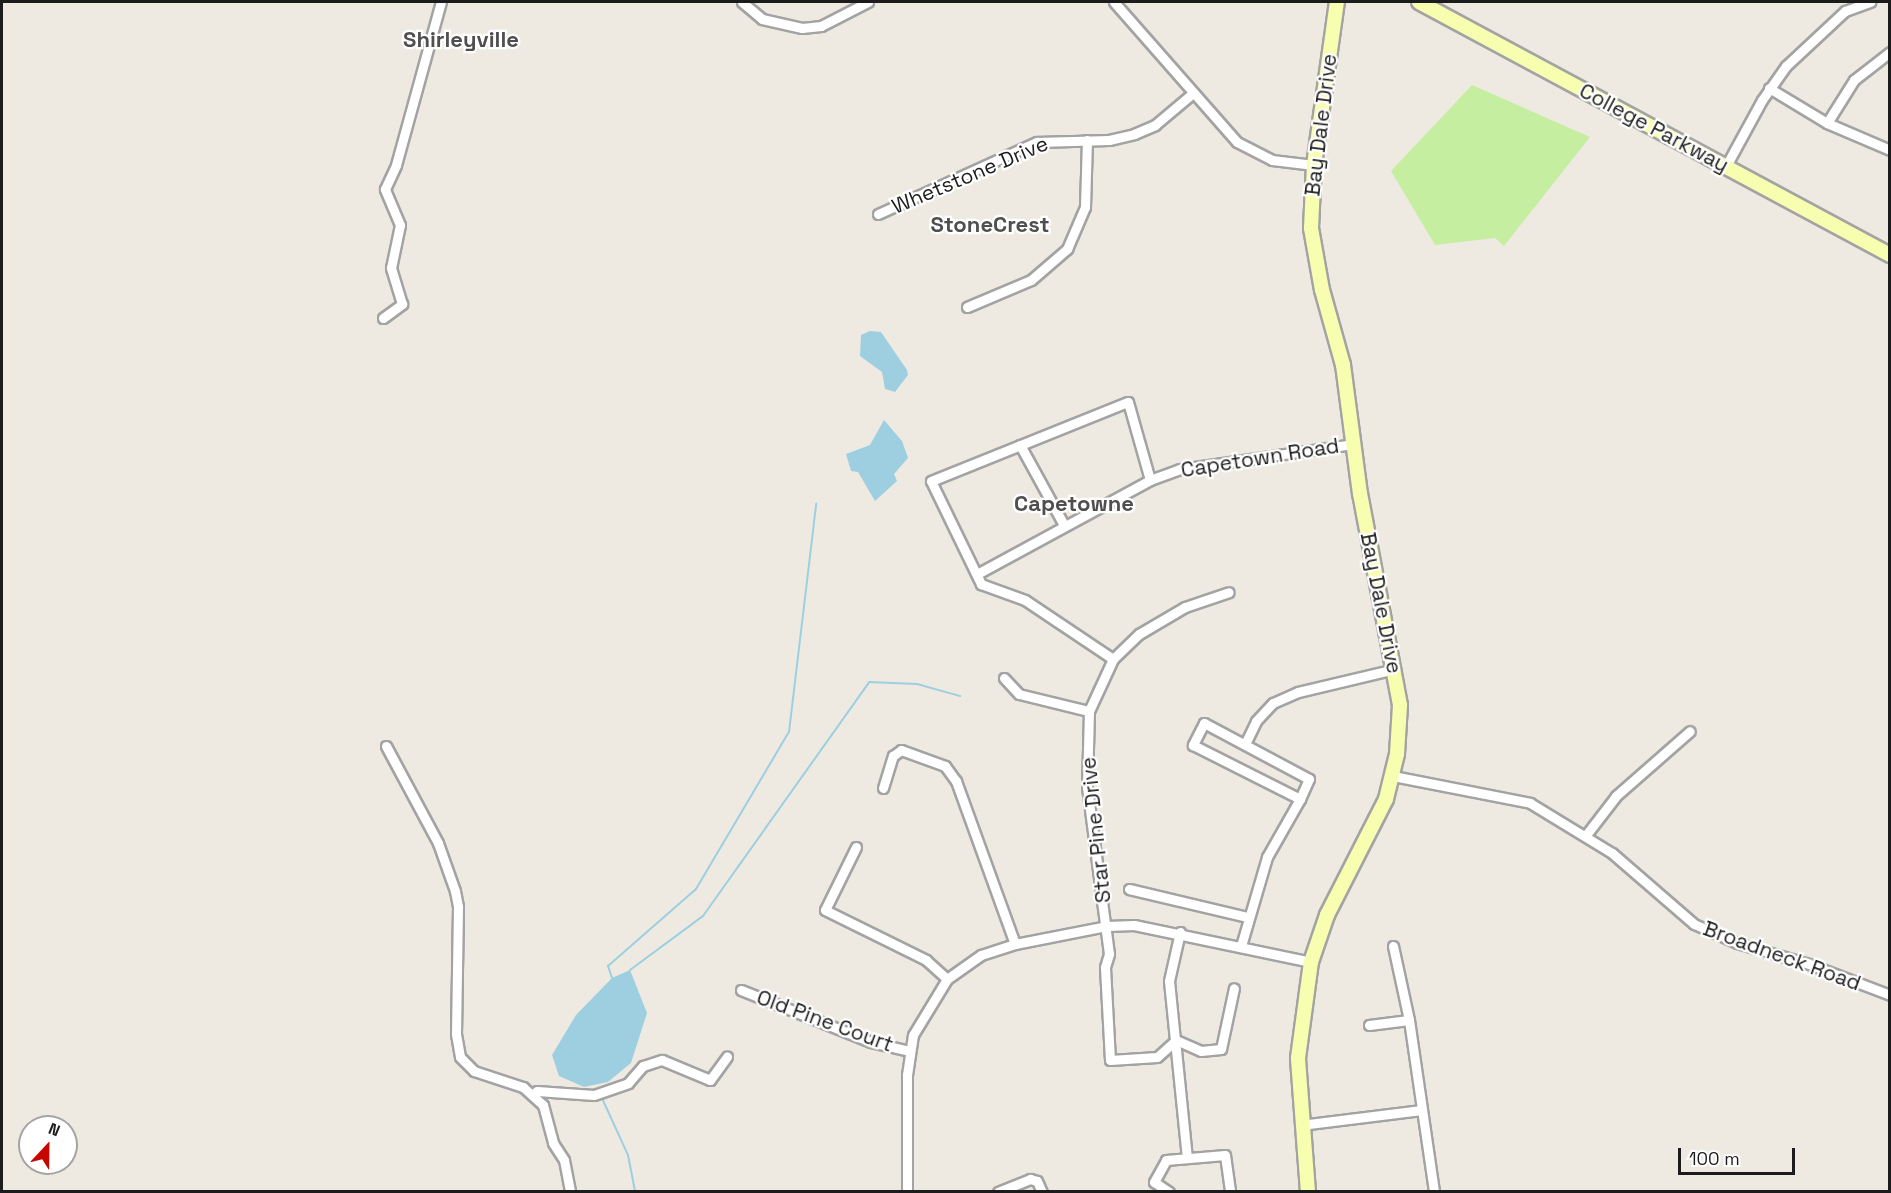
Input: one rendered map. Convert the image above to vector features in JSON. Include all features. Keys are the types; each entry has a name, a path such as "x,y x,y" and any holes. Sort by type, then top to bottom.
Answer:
{"street":[{"path":"383,318 402,304 392,268 400,225 385,189 396,165 441,2"},
{"path":"742,2 762,19 802,28 821,26 868,2"},
{"path":"1114,2 1237,142 1251,152 1272,160 1314,165"},
{"name":"Bay Dale Drive","path":"1308,1191 1301,1125 1298,1058 1311,962 1327,915 1378,817 1393,776 1400,705 1353,444 1343,365 1314,255 1314,165 1337,2"},
{"name":"College Parkway","path":"1419,2 1890,255"},
{"path":"1726,166 1769,88 1786,66 1845,12 1870,2"},
{"path":"1827,123 1854,80 1890,52"},
{"path":"1769,88 1827,123 1890,150"},
{"name":"Whetstone Drive","path":"878,214 1037,142 1087,140 1134,134 1155,125 1193,93"},
{"path":"967,307 1031,280 1067,249 1085,207 1087,140"},
{"path":"1113,659 1024,600 991,590 981,584 950,526 931,481 1128,402 1150,480"},
{"name":"Capetown Road","path":"977,574 1150,480 1202,464 1353,444"},
{"path":"1020,445 1064,525"},
{"name":"Star Pine Drive","path":"1176,1040 1157,1057 1110,1060 1107,926 1087,787 1089,711 1113,659 1139,634 1185,607 1229,592"},
{"path":"1245,744 1256,721 1274,703 1298,692 1395,669"},
{"path":"1004,678 1019,694 1089,711"},
{"path":"1241,946 1247,917 1267,857 1300,800 1309,779 1204,723 1193,746 1300,800"},
{"path":"1586,835 1616,796 1690,731"},
{"path":"386,746 438,843 455,891 458,907 456,1034 460,1057 474,1071 523,1087 543,1105 553,1143 564,1160 570,1191"},
{"path":"883,788 893,756 901,750 945,766 960,792 1015,944"},
{"name":"Broadneck Road","path":"1393,776 1530,803 1586,835 1694,924 1737,943 1809,964 1890,995"},
{"path":"856,847 825,910 926,960 947,979"},
{"path":"1129,889 1247,917"},
{"path":"907,1191 909,1051 925,1011 947,979 981,955 1015,944 1107,926 1157,926 1311,962"},
{"path":"1180,932 1169,981 1187,1157"},
{"path":"1393,946 1409,1020 1434,1191"},
{"path":"1176,1040 1201,1051 1221,1050 1234,988"},
{"name":"Old Pine Court","path":"741,990 871,1042 909,1051"},
{"path":"1369,1025 1409,1020"},
{"path":"532,1095 537,1091 594,1095 628,1083 643,1066 662,1059 710,1080 727,1057"},
{"path":"1301,1125 1421,1110"},
{"path":"1168,1191 1154,1182 1166,1160 1226,1155 1230,1191"},
{"path":"998,1191 1030,1179 1037,1181 1042,1191"}],"green space":[{"path":"1472,85 1590,137 1504,246 1495,238 1435,245 1391,171"}],"water":[{"path":"870,331 881,332 907,370 908,375 895,392 885,389 882,372 860,356 861,335"},
{"path":"884,420 902,441 908,458 894,474 897,481 875,501 858,472 851,471 846,454 870,445"},
{"path":"630,970 647,1013 631,1063 608,1082 584,1087 559,1076 552,1055 576,1015 612,978"}],"waterway":[{"path":"612,978 608,966 696,889 789,732 816,504"},
{"path":"630,970 703,916 869,682 917,684 960,696"},
{"path":"601,1096 628,1155 635,1192"}],"district":[{"name":"Shirleyville","path":"461,40"},
{"name":"StoneCrest","path":"990,225"},
{"name":"Capetowne","path":"1074,504"}]}
